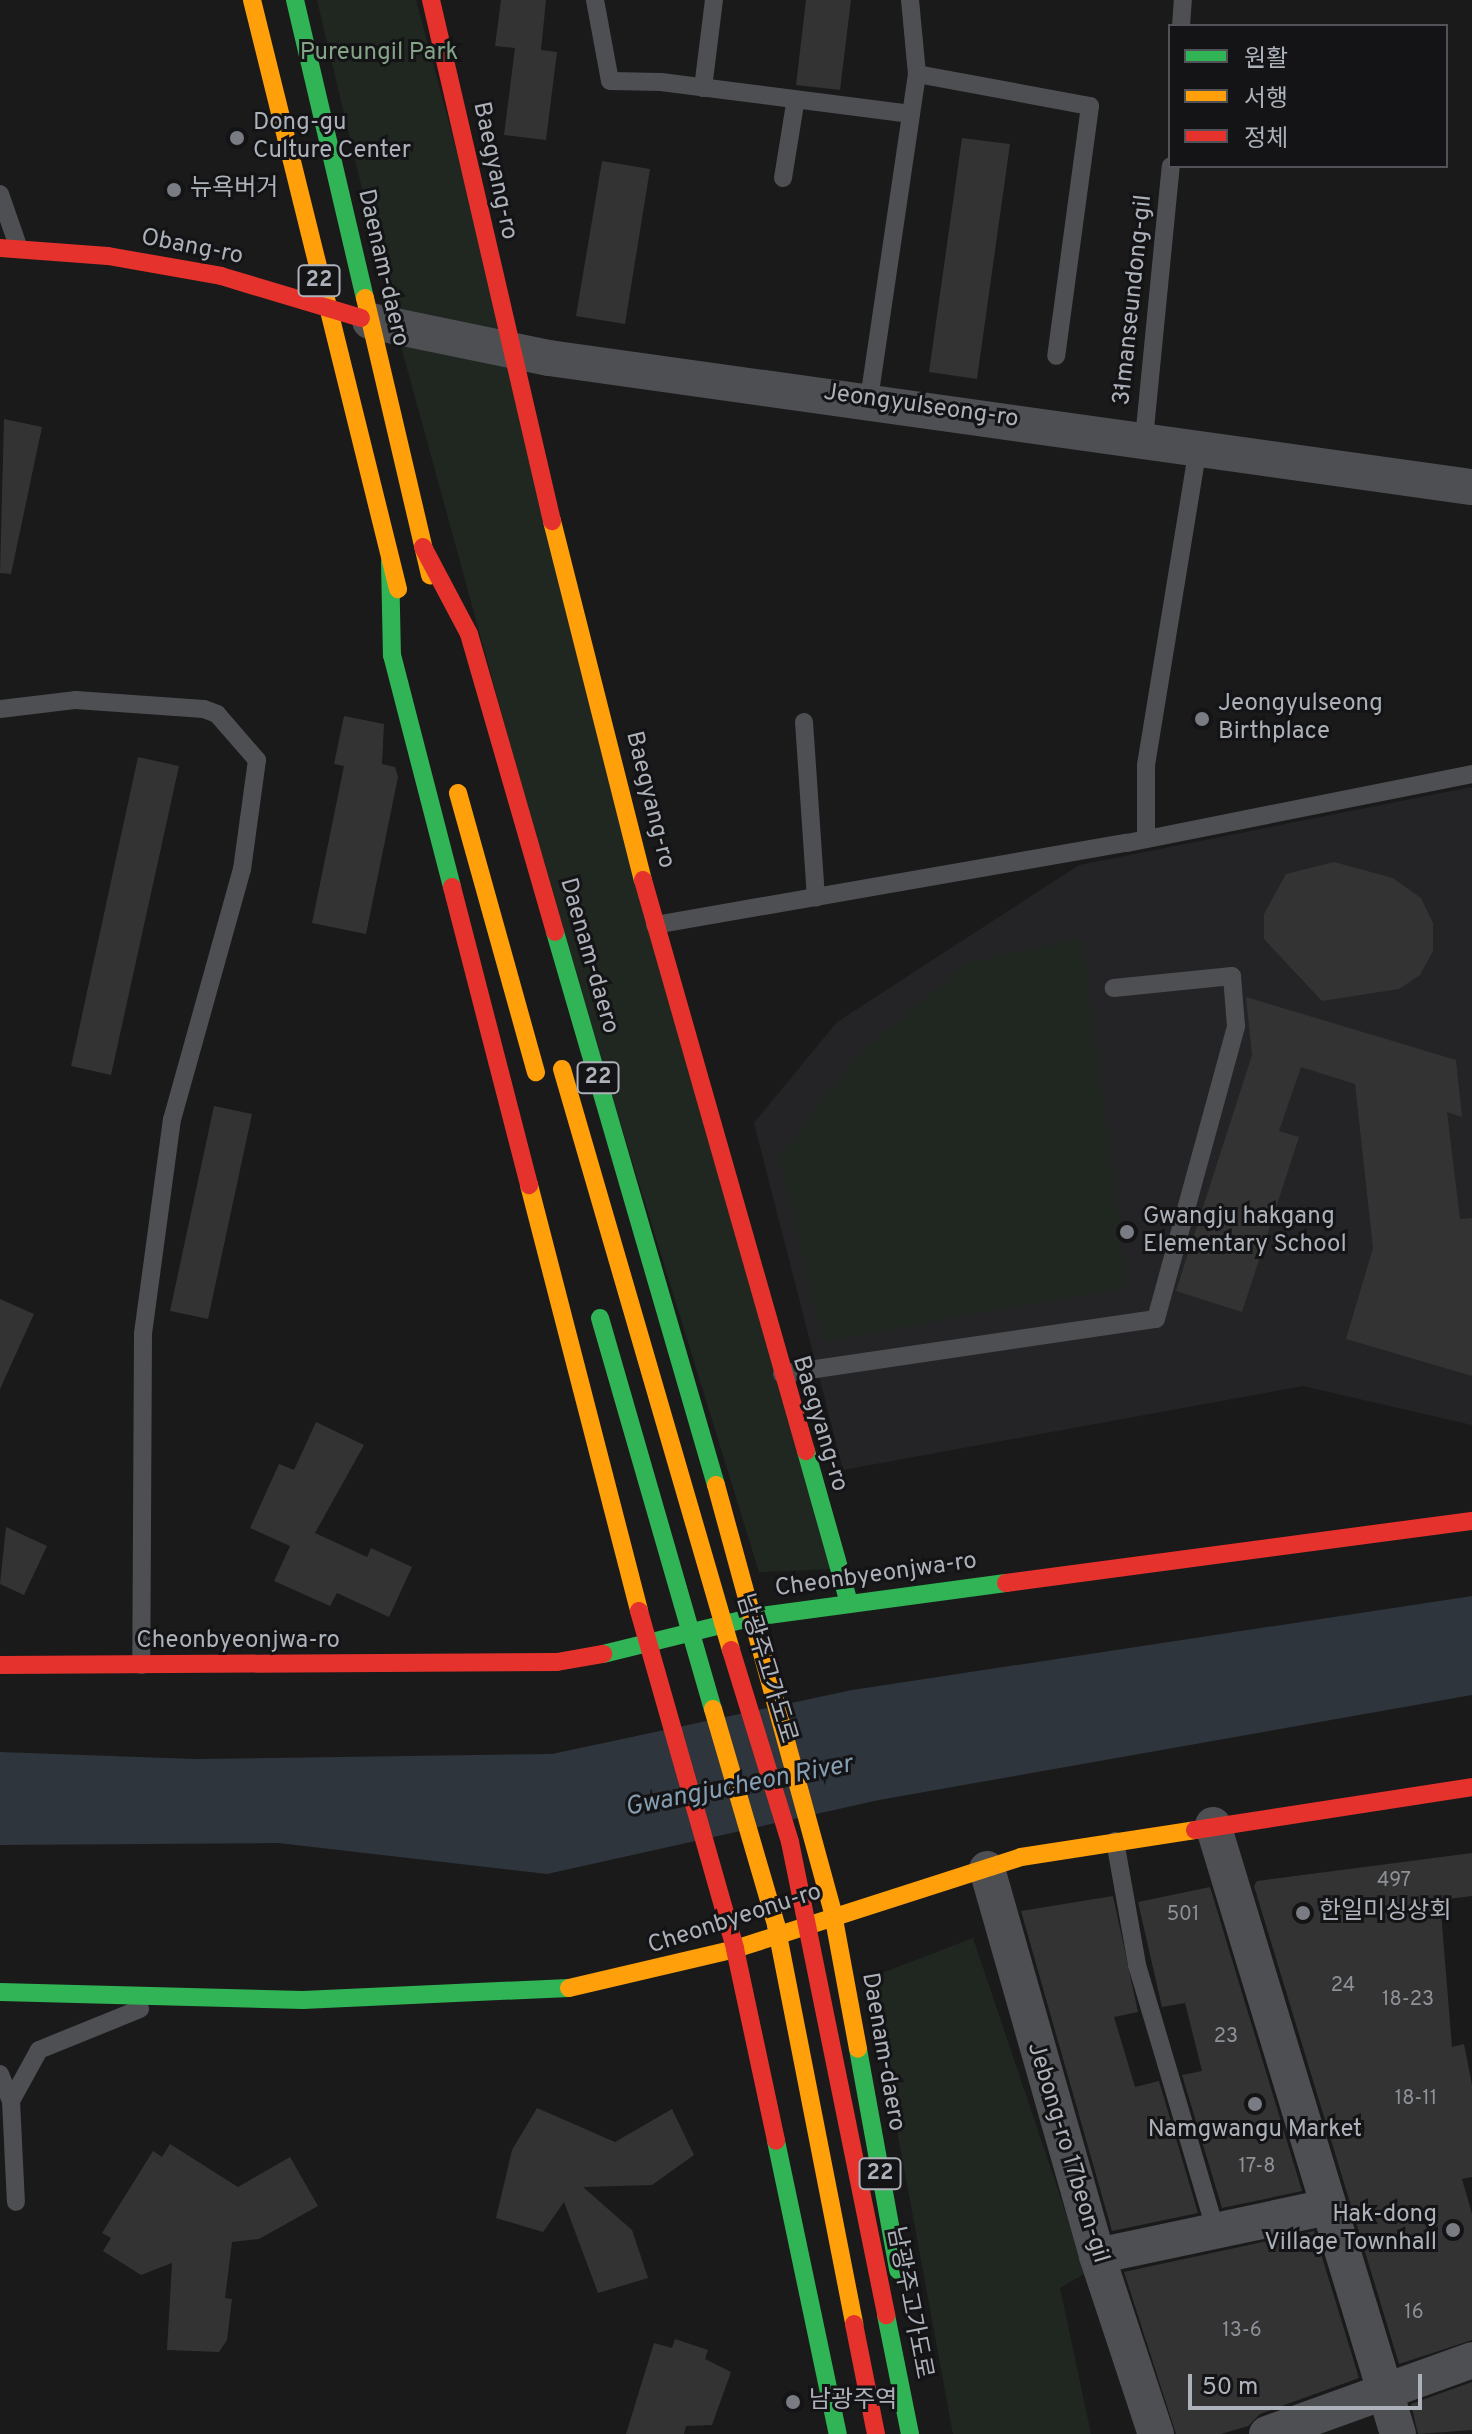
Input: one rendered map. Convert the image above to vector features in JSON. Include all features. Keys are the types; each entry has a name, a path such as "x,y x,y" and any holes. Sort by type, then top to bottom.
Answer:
{"main road":[{"name":"22","path":"252,0 390,562 392,655 650,1646 735,1949 838,2434"},
{"name":"Daenam-daero","path":"295,0 446,638"},
{"name":"Baegyang-ro","path":"431,0 508,351 655,925 779,1374 849,1603"},
{"name":"Obang-ro","path":"9,248 221,276 370,321"},
{"name":"Daenam-daero","path":"423,547 469,634 754,1617"},
{"path":"390,562 412,636"},
{"path":"451,770 538,1079"},
{"name":"남광주고가도로","path":"560,1062 790,1842 910,2434"},
{"path":"593,1292 776,1925 876,2434"},
{"name":"Cheonbyeonjwa-ro","path":"0,1665 495,1665 650,1646 754,1617 1472,1521"},
{"name":"22","path":"754,1617 833,1914"},
{"name":"Cheonbyeonu-ro","path":"0,1992 303,2000 532,1993 603,1984 735,1949 833,1914 987,1869 1115,1841 1472,1787"},
{"name":"Daenam-daero","path":"833,1914 928,2434"}],"street":[{"name":"Jeongyulseong-ro","path":"370,321 508,351 869,399 1472,487"},
{"path":"1213,1825 1398,2434"},
{"name":"Jebong-ro 17beon-gil","path":"987,1869 1097,2256 1156,2434"},
{"path":"1097,2256 1215,2228 1328,2207"},
{"path":"1267,2434 1387,2394 1472,2360"}],"lane":[{"path":"595,0 610,81 703,88 795,104 911,114"},
{"path":"703,88 714,0"},
{"path":"869,399 917,74 910,0"},
{"path":"1181,24 1183,0"},
{"path":"917,74 1090,106 1056,356"},
{"path":"783,178 795,104"},
{"name":"3·1manseundong-gil","path":"1144,439 1171,168"},
{"path":"0,194 9,248"},
{"path":"1146,839 1146,765 1198,448"},
{"path":"0,709 76,700 204,709 217,714 257,760 242,869 172,1119 143,1334 141,1666"},
{"path":"804,722 816,898"},
{"path":"655,925 1146,839 1472,774"},
{"path":"779,1374 1156,1319 1236,1026 1232,976 1114,988"},
{"path":"1115,1841 1137,1965 1215,2228"},
{"path":"11,2101 39,2050 169,1997"},
{"path":"0,2074 11,2101 16,2202"}],"shaded area":[{"name":"Gwangju hakgang Elementary School","path":"1472,787 1472,1425 1303,1386 843,1470 754,1123 837,1022 1079,865"}],"green space":[{"name":"Pureungil Park","path":"317,0 416,0 837,1569 759,1572 562,934 390,306"},
{"path":"1082,938 1127,1288 823,1341 779,1157 856,1057 967,963"},
{"path":"973,1938 1086,2273 1060,2288 1091,2434 953,2434 869,1978"}],"water":[{"name":"Gwangjucheon River","path":"1472,1596 1472,1695 879,1800 547,1874 278,1843 0,1845 0,1752 195,1759 552,1754 852,1690"}],"building":[{"path":"501,0 546,0 541,50 557,52 546,140 504,135 515,48 495,46"},
{"path":"806,0 851,0 840,90 796,85"},
{"path":"962,138 1010,144 977,379 929,372"},
{"path":"602,161 650,169 625,324 576,316"},
{"path":"4,419 42,427 11,574 0,573"},
{"path":"344,716 384,724 382,764 395,767 398,777 366,934 312,923 344,766 334,764"},
{"path":"138,757 179,766 111,1075 71,1066"},
{"path":"1334,862 1393,878 1421,898 1433,923 1433,951 1420,975 1399,989 1322,1001 1264,939 1264,914 1286,874"},
{"path":"1246,997 1456,1060 1462,1117 1447,1112 1460,1219 1472,1218 1472,1376 1346,1339 1373,1248 1355,1084 1301,1067 1279,1131 1299,1137 1242,1312 1176,1291 1252,1055"},
{"path":"214,1106 252,1114 208,1319 170,1311"},
{"path":"0,1299 34,1314 0,1389"},
{"path":"316,1422 364,1445 315,1533 367,1557 371,1548 412,1567 389,1617 337,1593 330,1606 274,1581 290,1546 250,1528 279,1464 294,1470"},
{"path":"6,1527 47,1546 24,1595 0,1584"},
{"path":"1472,1853 1472,1896 1440,1900 1452,2047 1464,2044 1472,2085 1472,2177 1462,2179 1472,2214 1472,2340 1399,2364 1254,1886 1257,1881"},
{"path":"1210,1887 1302,2191 1222,2208 1182,2075 1202,2071 1185,2003 1162,2007 1138,1902"},
{"path":"1113,1896 1138,2012 1114,2017 1135,2087 1159,2081 1198,2213 1112,2231 1021,1911"},
{"path":"537,2108 615,2142 672,2109 694,2155 652,2185 583,2187 632,2230 648,2278 598,2293 564,2202 543,2232 496,2218 512,2150"},
{"path":"170,2144 238,2187 290,2157 318,2206 259,2239 232,2242 225,2298 232,2299 227,2340 219,2352 167,2350 172,2263 141,2275 103,2251 111,2238 102,2233 153,2151 162,2157"},
{"path":"1314,2231 1359,2378 1260,2414 1248,2426 1221,2434 1176,2434 1124,2272"},
{"path":"675,2339 708,2350 705,2359 731,2372 712,2425 686,2426 684,2434 626,2434 654,2343 672,2348"},
{"path":"1472,2382 1472,2430 1418,2434 1411,2404"}],"traffic: fast":[{"path":"295,0 365,298"},
{"path":"390,562 392,655 452,887"},
{"path":"555,932 716,1485"},
{"path":"600,1318 713,1709"},
{"path":"806,1451 849,1603"},
{"path":"603,1654 754,1617 1006,1583"},
{"path":"0,1992 303,2000 569,1988"},
{"path":"858,2049 898,2270"},
{"path":"776,2141 838,2434"},
{"path":"886,2315 910,2434"}],"traffic: slow":[{"path":"252,0 398,589"},
{"path":"365,298 430,576"},
{"path":"552,521 643,880"},
{"path":"458,793 536,1072"},
{"path":"562,1069 731,1650"},
{"path":"529,1185 639,1611"},
{"path":"716,1485 833,1914 858,2049"},
{"path":"713,1709 776,1925 854,2324"},
{"path":"569,1988 735,1949 1021,1857 1195,1830"}],"traffic: jam":[{"path":"431,0 552,521"},
{"path":"0,248 108,256 221,276 361,318"},
{"path":"423,547 469,634 555,932"},
{"path":"643,880 806,1451"},
{"path":"452,887 529,1185"},
{"path":"1006,1583 1472,1521"},
{"path":"639,1611 735,1949 776,2141"},
{"path":"731,1650 790,1842 886,2315"},
{"path":"0,1665 557,1662 603,1654"},
{"path":"1195,1830 1472,1787"},
{"path":"854,2324 876,2434"}],"place":[{"name":"Dong-gu Culture Center","path":"237,138"},
{"name":"뉴욕버거","path":"174,190"},
{"name":"Jeongyulseong Birthplace","path":"1202,719"},
{"name":"Gwangju hakgang Elementary School","path":"1127,1232"},
{"name":"한일미싱상회","path":"1303,1913"},
{"name":"Namgwangu Market","path":"1255,2104"},
{"name":"Hak-dong Village Townhall","path":"1453,2230"},
{"name":"남광주역","path":"793,2402"}]}
